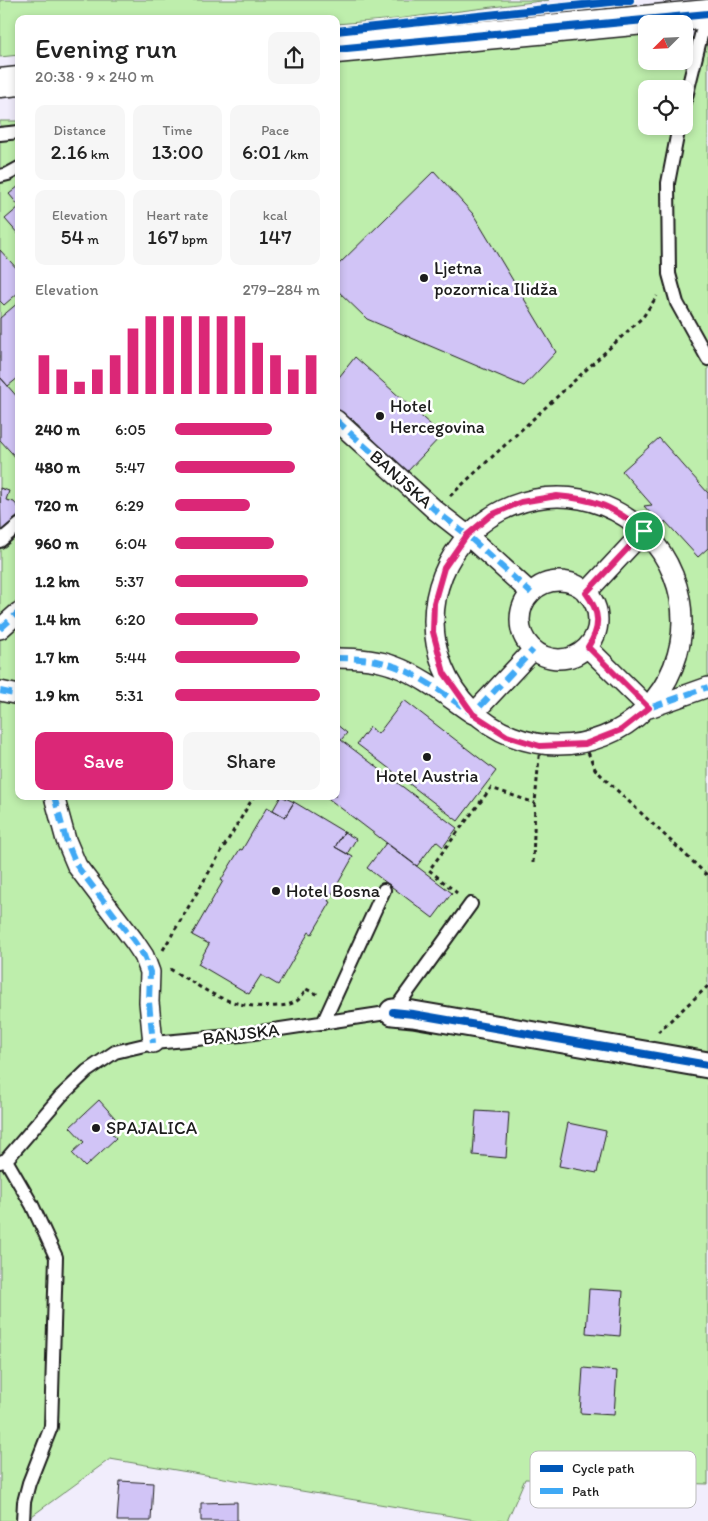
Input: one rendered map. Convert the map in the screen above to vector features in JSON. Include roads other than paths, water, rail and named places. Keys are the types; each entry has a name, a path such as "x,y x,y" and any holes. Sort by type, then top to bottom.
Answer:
{"street":[{"path":"340,50 707,15"},
{"path":"0,83 15,81"},
{"name":"BANJSKA","path":"340,424 435,510 467,535 531,593"},
{"path":"340,658 354,658 393,665 415,676 473,714 507,736 540,746 585,744 621,730 649,708 672,673 682,638 682,610 678,587 667,561 644,531 621,514 601,504 578,498 557,496 521,502 491,515 467,535 444,568 434,603 433,632 444,673 473,714"},
{"path":"586,593 644,531"},
{"path":"552,582 564,582 576,586 586,593 593,602 597,614 594,637 588,647 578,654 567,658 555,659 543,656 533,650 525,640 520,616 524,604 531,593 540,586 552,582"},
{"path":"0,629 15,616"},
{"path":"588,647 649,708"},
{"path":"473,714 533,650"},
{"path":"649,708 708,687"},
{"path":"0,691 15,693"},
{"path":"55,800 66,840 77,866 153,967 149,1002 153,1043"},
{"path":"393,1012 708,1065"}],"lane":[{"path":"690,80 707,15"},
{"path":"0,134 15,132"},
{"path":"677,135 668,183 669,274 677,303 708,358"},
{"path":"0,176 15,170"},
{"path":"0,541 15,528"},
{"path":"323,1023 384,890"},
{"path":"393,1012 472,904"},
{"name":"BANJSKA","path":"3,1161 87,1071 116,1052 153,1043 242,1035 393,1012"},
{"path":"3,1161 32,1205 56,1257 51,1427 29,1484 24,1502 23,1521"}],"place":[{"name":"Ljetna pozornica Ilidža","path":"424,278"},
{"name":"Hotel Hercegovina","path":"380,416"},
{"name":"Hotel Austria","path":"427,757"},
{"name":"Hotel Bosna","path":"276,891"},
{"name":"SPAJALICA","path":"96,1128"}]}
